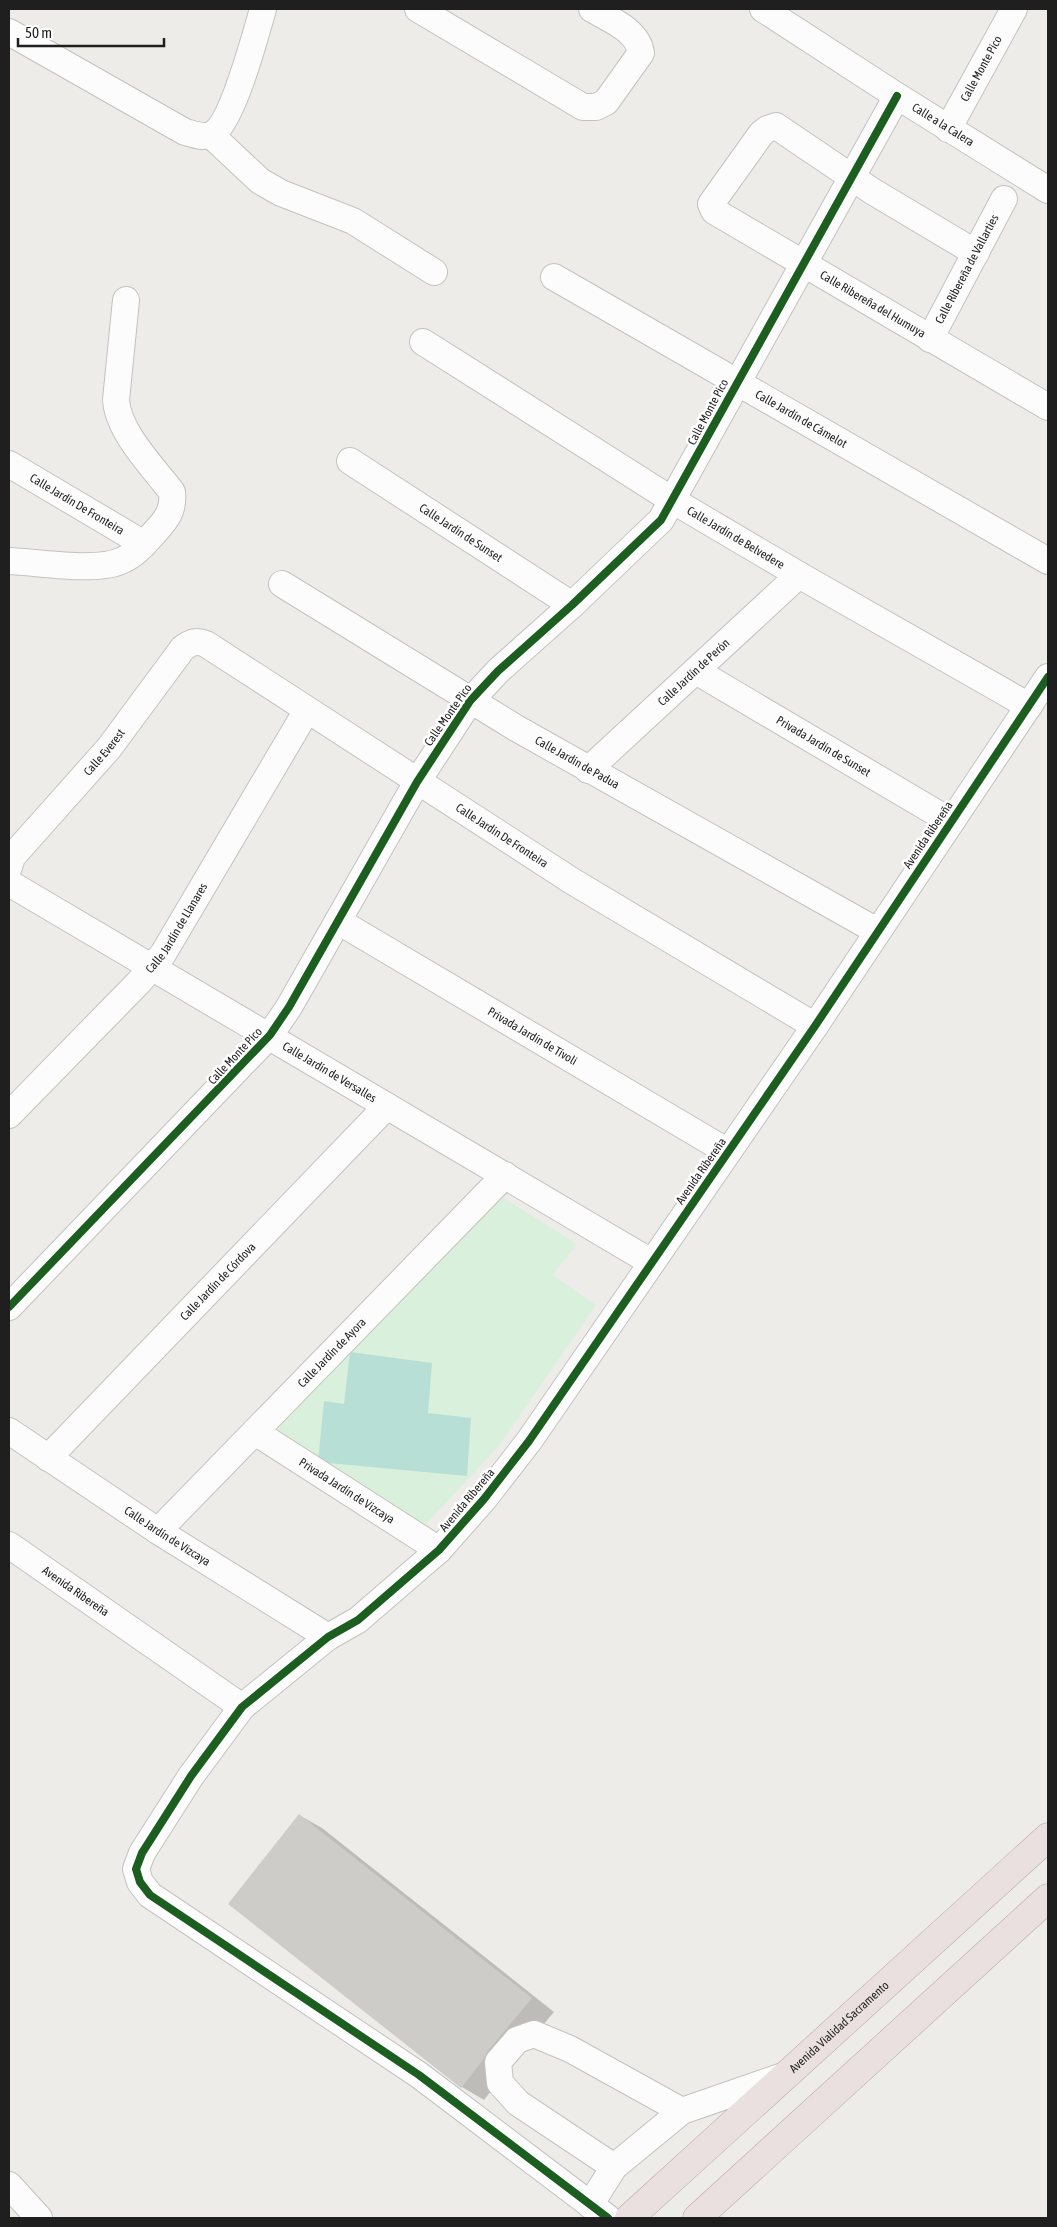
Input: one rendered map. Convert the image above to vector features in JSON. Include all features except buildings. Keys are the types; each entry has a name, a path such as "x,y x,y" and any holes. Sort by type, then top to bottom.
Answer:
{"highway":[{"name":"Avenida Vialidad Sacramento","path":"629,2218 1048,1837"},
{"path":"697,2218 1048,1898"}],"street":[{"path":"9,32 185,132 200,136 211,135 222,125 232,106 263,9"},
{"path":"418,9 582,107 596,107 606,102 641,53 640,44 634,36 592,9"},
{"name":"Calle a la Calera","path":"763,9 790,16 896,96 1048,190"},
{"name":"Calle Monte Pico","path":"948,129 1014,9"},
{"name":"Calle Monte Pico","path":"9,1306 270,1035 289,1007 417,782 470,701 498,671 572,605 660,520 896,96"},
{"name":"Calle Ribereña del Humuya","path":"976,253 851,177 776,126 771,126 761,134 711,204 714,211 1048,407"},
{"path":"211,135 260,180 281,192 353,221 434,272"},
{"name":"Calle Ribereña de Vallarties","path":"930,339 1004,199"},
{"name":"Calle Jardín de Cámelot","path":"554,277 1048,561"},
{"path":"9,561 106,566 123,560 144,544 166,520 173,503 172,492 127,432 117,412 116,400 126,300"},
{"name":"Calle Jardín de Belvedere","path":"423,342 672,500 1029,706"},
{"name":"Calle Jardín de Sunset","path":"350,461 572,605"},
{"name":"Calle Jardín De Fronteira","path":"9,464 144,544"},
{"name":"Calle Jardín de Perón","path":"588,770 799,575"},
{"name":"Calle Jardín de Padua","path":"282,584 470,701 588,770 878,930"},
{"name":"Calle Jardín De Fronteira","path":"191,642 198,641 206,644 417,782 626,915 815,1026"},
{"name":"Calle Everest","path":"9,866 109,748 183,648 191,642"},
{"name":"Privada Jardín de Sunset","path":"696,670 950,821"},
{"name":"Avenida Ribereña","path":"599,2211 418,2075 150,1894 140,1882 136,1870 142,1853 191,1776 242,1707 328,1637 358,1620 439,1550 484,1499 529,1441 815,1026 950,821 1048,677"},
{"name":"Calle Jardín de Llanares","path":"9,1115 153,967 175,935 306,710"},
{"name":"Calle Jardín de Versalles","path":"9,866 153,967 651,1262"},
{"name":"Privada Jardín de Tívoli","path":"338,921 728,1152"},
{"name":"Calle Jardín de Córdova","path":"48,1458 387,1106"},
{"name":"Calle Jardín de Ayora","path":"158,1531 505,1175"},
{"name":"Calle Jardín de Vizcaya","path":"9,1431 158,1531 328,1637"},
{"name":"Privada Jardín de Vizcaya","path":"255,1432 439,1550"},
{"name":"Avenida Ribereña","path":"9,1545 242,1707"},
{"path":"614,2167 518,2103 500,2083 498,2062 517,2040 534,2034 561,2045 682,2111"},
{"path":"599,2211 614,2167 682,2111 786,2075"},
{"path":"9,2185 39,2218"}],"green space":[{"path":"501,1196 577,1244 553,1275 596,1305 498,1447 425,1525 273,1433"}],"shaded area":[{"path":"350,1352 432,1363 428,1413 471,1418 467,1476 318,1462 324,1401 344,1404"}],"cycle path":[{"path":"9,1307 270,1035 289,1007 417,782 470,701 498,671 572,605 661,520 897,96"},
{"path":"608,2218 419,2075 150,1895 140,1882 136,1869 142,1853 191,1776 242,1707 328,1637 358,1620 439,1550 484,1499 529,1441 815,1026 1048,677"}]}
